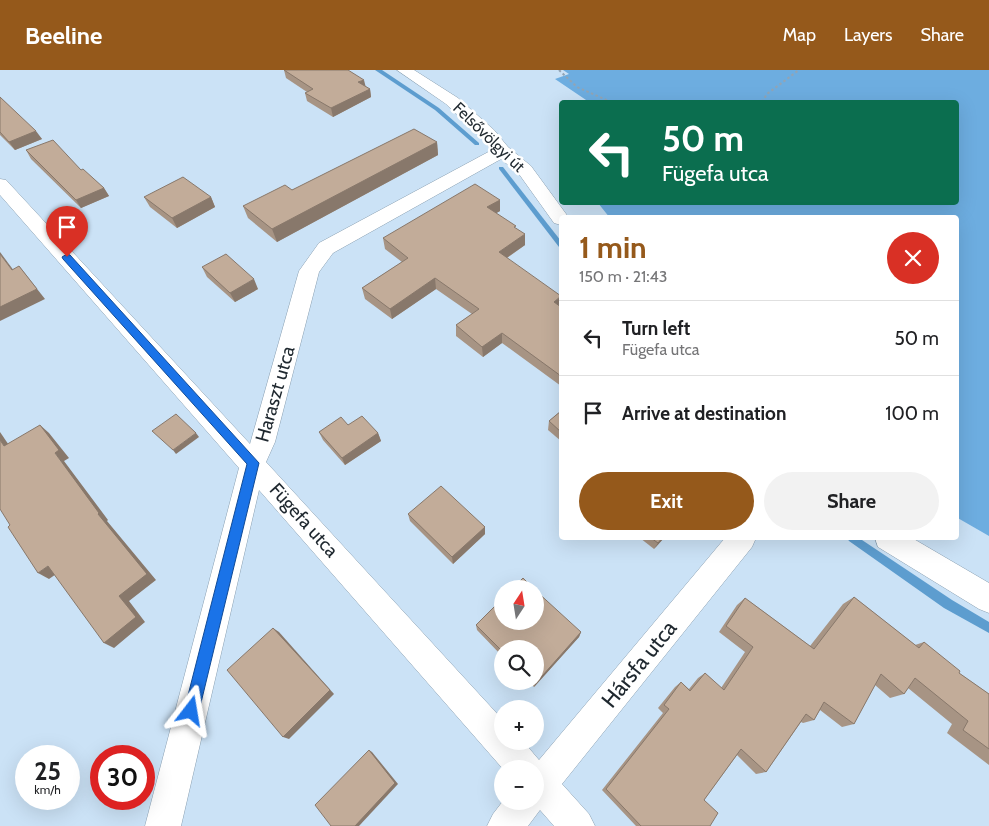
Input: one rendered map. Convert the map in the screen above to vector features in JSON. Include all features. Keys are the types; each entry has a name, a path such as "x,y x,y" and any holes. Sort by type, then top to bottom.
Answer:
{"street":[{"name":"Felsővölgyi út","path":"404,70 452,101 488,134 502,151 525,170 559,216"},
{"name":"Haraszt utca","path":"163,826 253,463 263,442 309,271 326,248 502,151"},
{"name":"Fügefa utca","path":"0,184 253,463 510,760"},
{"name":"Hársfa utca","path":"544,771 740,540"},
{"path":"891,540 989,599"},
{"name":"Fügefa utca","path":"544,796 577,826"},
{"name":"Hársfa utca","path":"505,826 516,810"}],"path":[{"path":"559,70 581,90 604,100"},
{"path":"763,100 767,94 799,70"}],"shaded area":[{"path":"563,70 989,70 989,536 959,519 959,215 608,215 600,205 959,205 959,100 586,100 555,79 569,74"}],"building":[{"path":"284,70 348,70 364,80 358,82 370,89 331,108 305,93 313,89"},
{"path":"0,97 36,131 9,142 0,132"},
{"path":"414,129 437,142 272,229 243,206 285,185 292,190"},
{"path":"53,140 81,170 83,169 104,188 76,200 26,150"},
{"path":"183,177 211,197 172,218 144,197"},
{"path":"475,184 500,200 487,207 525,234 499,252 559,295 559,298 554,302 559,306 559,375 502,333 482,347 456,325 479,309 435,278 390,309 362,288 408,258 383,238"},
{"path":"0,254 12,270 19,266 37,289 0,307"},
{"path":"226,254 254,279 230,293 202,267"},
{"path":"559,413 559,430 549,421"},
{"path":"176,414 196,433 173,450 152,431"},
{"path":"362,416 378,433 342,458 319,432 341,417 348,425"},
{"path":"40,425 59,450 55,453 98,514 147,574 119,596 136,617 104,643 48,566 38,573 8,527 10,525 0,509 0,440 4,446"},
{"path":"441,486 485,527 452,557 408,514"},
{"path":"854,597 919,648 924,642 960,671 959,673 989,694 989,749 963,730 968,721 915,678 904,694 881,674 854,724 824,702 814,720 806,714 766,772 741,749 704,800 718,813 710,826 641,826 606,789 669,709 664,705 681,682 690,691 705,673 724,690 753,647 726,626 745,598 814,649"},
{"path":"544,598 581,632 544,674 544,640 494,640 494,643 476,625 494,607 494,630 544,630"},
{"path":"273,628 330,690 283,737 227,670"},
{"path":"369,750 395,783 355,826 331,826 315,805"}],"waterway":[{"path":"378,70 437,109 477,144"},
{"path":"501,168 559,242"},
{"path":"855,540 948,604 989,628"}],"route":[{"path":"67,257 253,463 191,711"}]}
